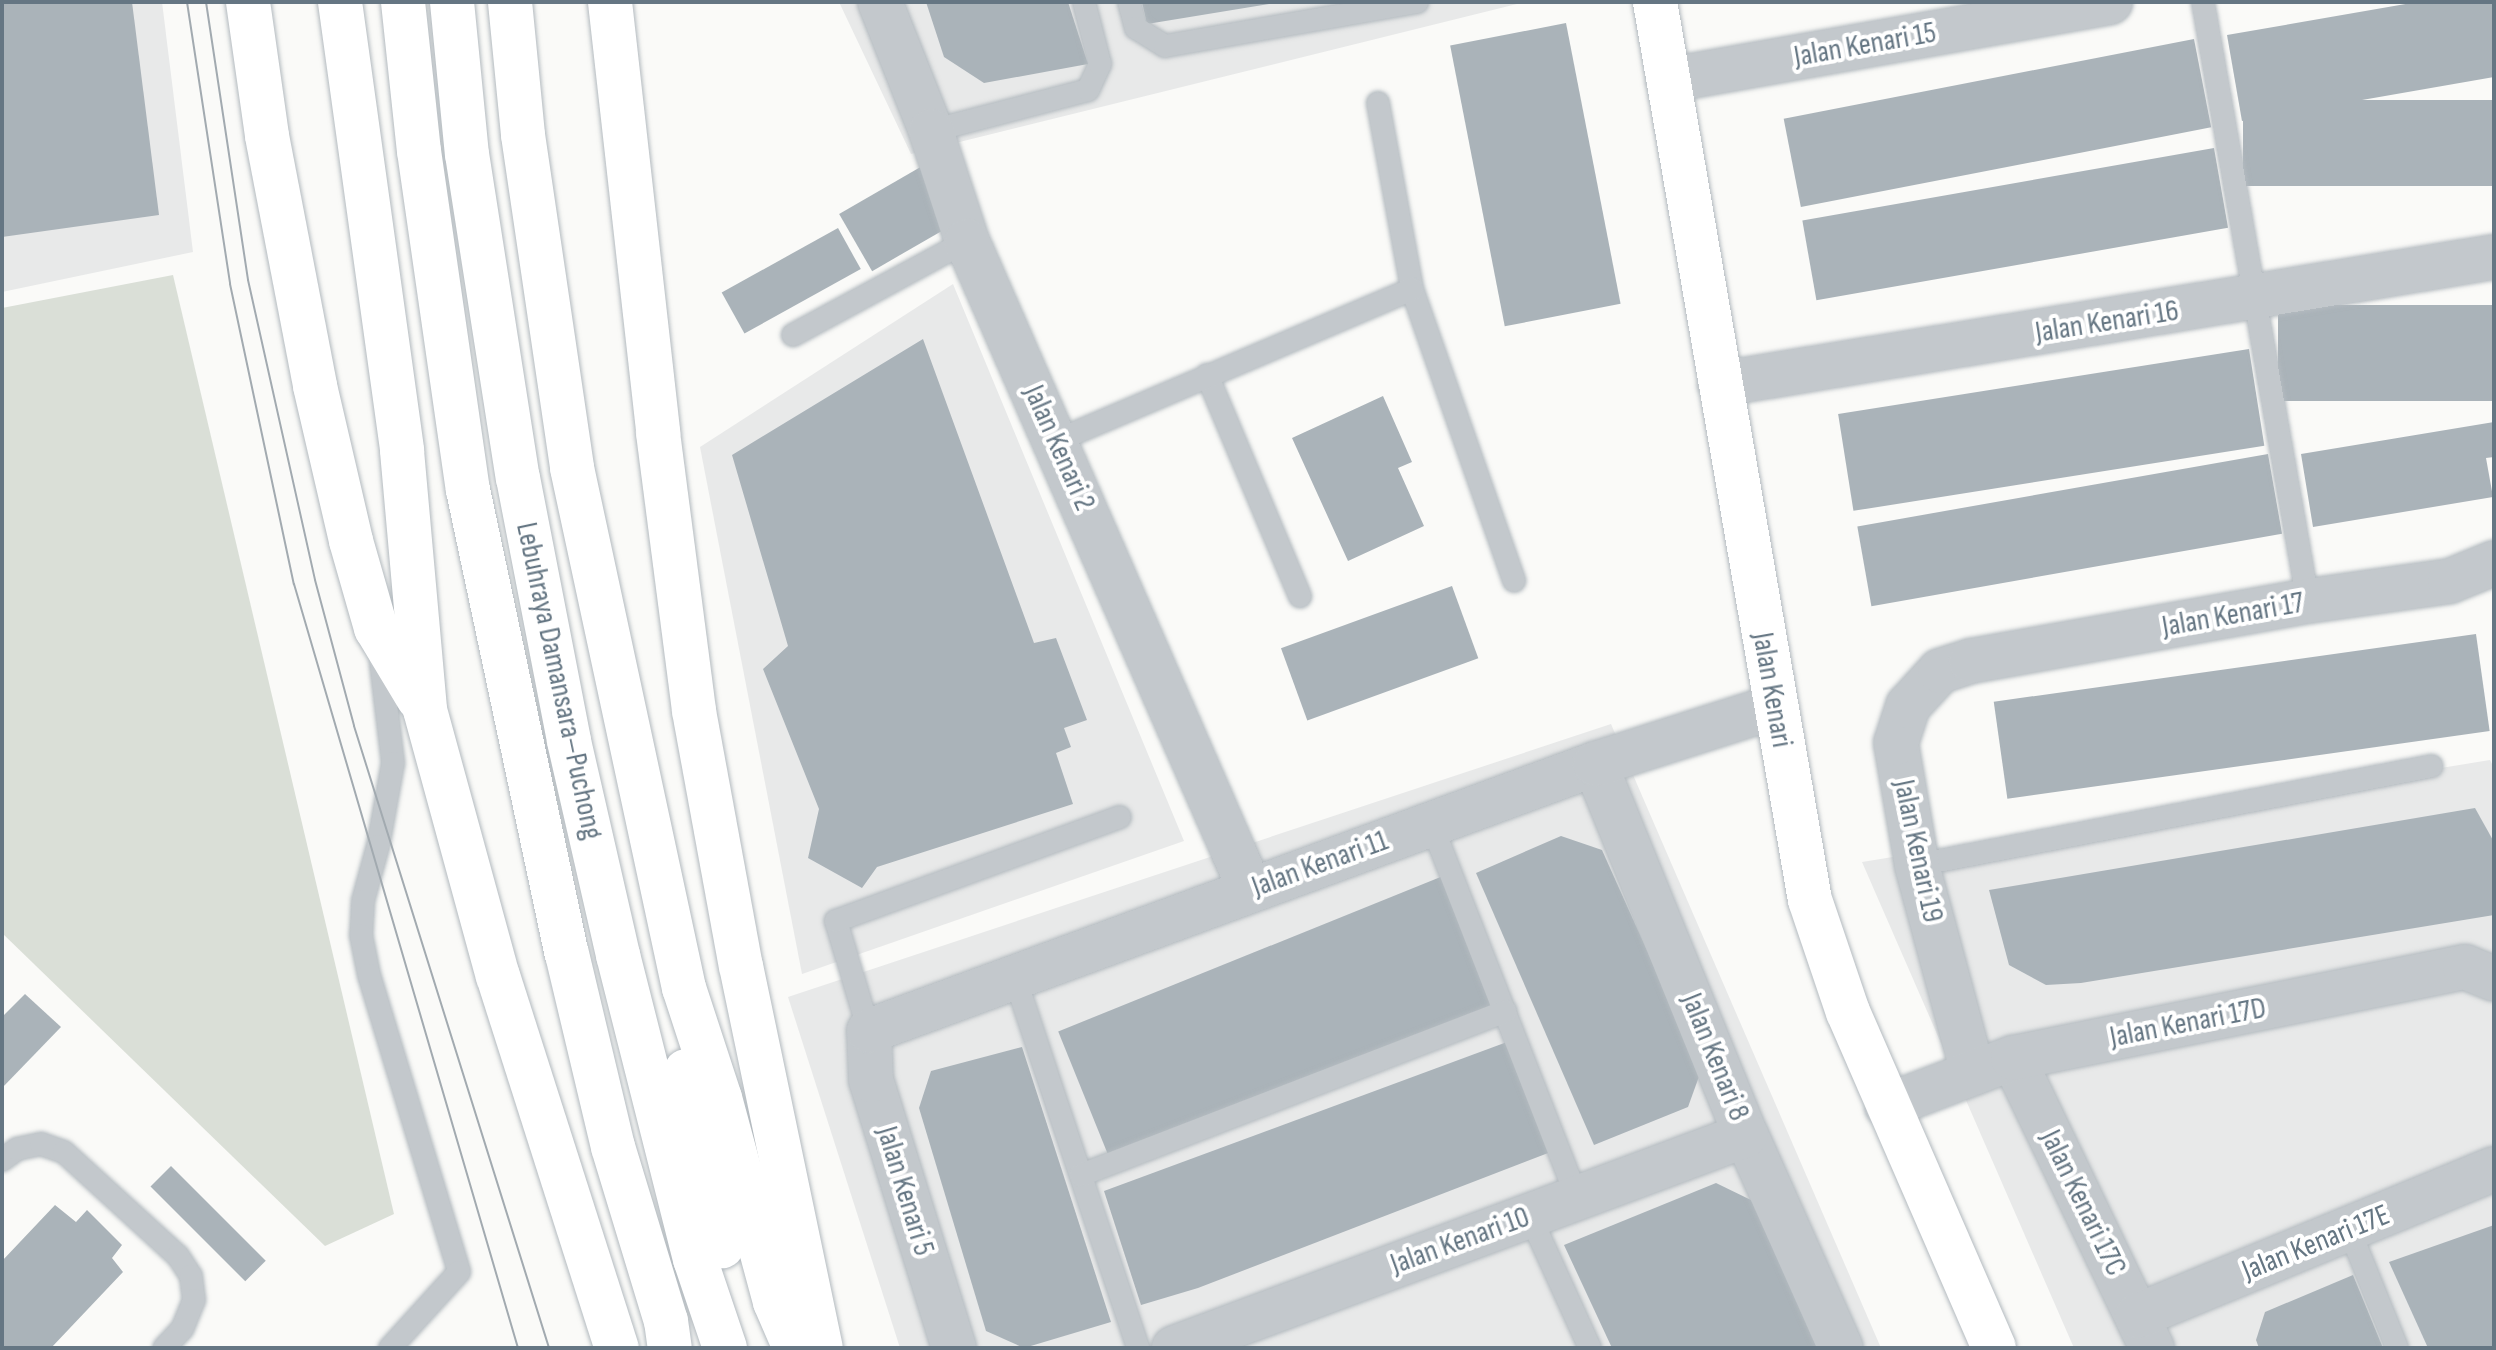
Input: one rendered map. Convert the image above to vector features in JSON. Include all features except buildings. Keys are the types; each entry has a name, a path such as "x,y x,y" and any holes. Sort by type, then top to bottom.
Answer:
{"main road":[{"path":"248,2 267,136 315,386 351,541 376,628 425,710"},
{"path":"340,2 402,451 425,710 498,976 617,1348"},
{"name":"Lebuhraya Damansara–Puchong","path":"403,2 419,151 468,490 574,983 613,1147 666,1321 670,1348"},
{"name":"Lebuhraya Damansara–Puchong","path":"452,2 467,154 518,478 569,741 618,955 695,1259 725,1348"},
{"path":"510,2 523,135 572,468 684,988 720,1098 775,1302 795,1348"},
{"path":"610,2 658,433 694,711 741,966 821,1348"},
{"name":"Jalan Kenari","path":"1655,2 1774,707 1810,900 1848,1012 1994,1348"},
{"path":"684,988 686,1076 746,1348"}],"street":[{"name":"Jalan Kenari 2","path":"880,2 931,131 967,241 1250,889"},
{"name":"Jalan Kenari 15","path":"1668,80 2110,2"},
{"name":"Jalan Kenari 16","path":"1720,384 2494,257"},
{"name":"Jalan Kenari 17","path":"1971,661 2308,601 2450,581 2494,563"},
{"name":"Jalan Kenari 19","path":"1971,661 1940,671 1908,706 1896,743 1917,865 1973,1073"},
{"name":"Jalan Kenari 11","path":"869,1031 1595,764 1774,707"},
{"name":"Jalan Kenari 8","path":"1595,764 1746,1135 1841,1348"},
{"name":"Jalan Kenari 17D","path":"1887,1106 2013,1058 2465,967 2494,979"},
{"name":"Jalan Kenari 5","path":"869,1031 871,1080 954,1348"},
{"name":"Jalan Kenari 17C","path":"2013,1058 2144,1332"},
{"name":"Jalan Kenari 10","path":"1176,1348 1746,1135"},
{"name":"Jalan Kenari 17E","path":"2144,1332 2349,1229 2494,1169"}],"lane":[{"path":"931,131 1088,90 1100,64 1084,2"},
{"path":"1129,2 1136,28 1165,46 1417,2"},
{"path":"2203,2 2308,601"},
{"path":"1378,103 1412,289 1514,581"},
{"path":"793,335 967,241"},
{"path":"1056,441 1412,289"},
{"path":"1207,375 1300,596"},
{"path":"376,628 393,763 378,846 363,901 361,935 369,975 459,1272 390,1348"},
{"path":"1917,865 2432,766"},
{"path":"869,1031 836,921 1120,817"},
{"path":"1431,823 1577,1198"},
{"path":"1015,978 1138,1348"},
{"path":"1081,1175 1505,1011"},
{"path":"2,1160 17,1149 41,1144 64,1152 178,1256 191,1276 194,1300 182,1329 164,1348"},
{"path":"1530,1216 1590,1348"},
{"path":"2349,1229 2397,1348"}],"shaded area":[{"path":"2,2 162,2 193,252 2,292"},
{"path":"839,2 1525,2 911,154"},
{"path":"173,275 394,1214 325,1246 2,933 2,308"},
{"path":"953,284 1184,841 802,974 700,447"},
{"path":"1611,724 1881,1348 900,1348 788,997"},
{"path":"2490,760 2494,768 2494,1348 2074,1348 1862,862"}],"tram line":[{"path":"187,2 230,284 294,584 518,1348"},
{"path":"206,2 248,280 315,580 354,726 549,1348"}]}
